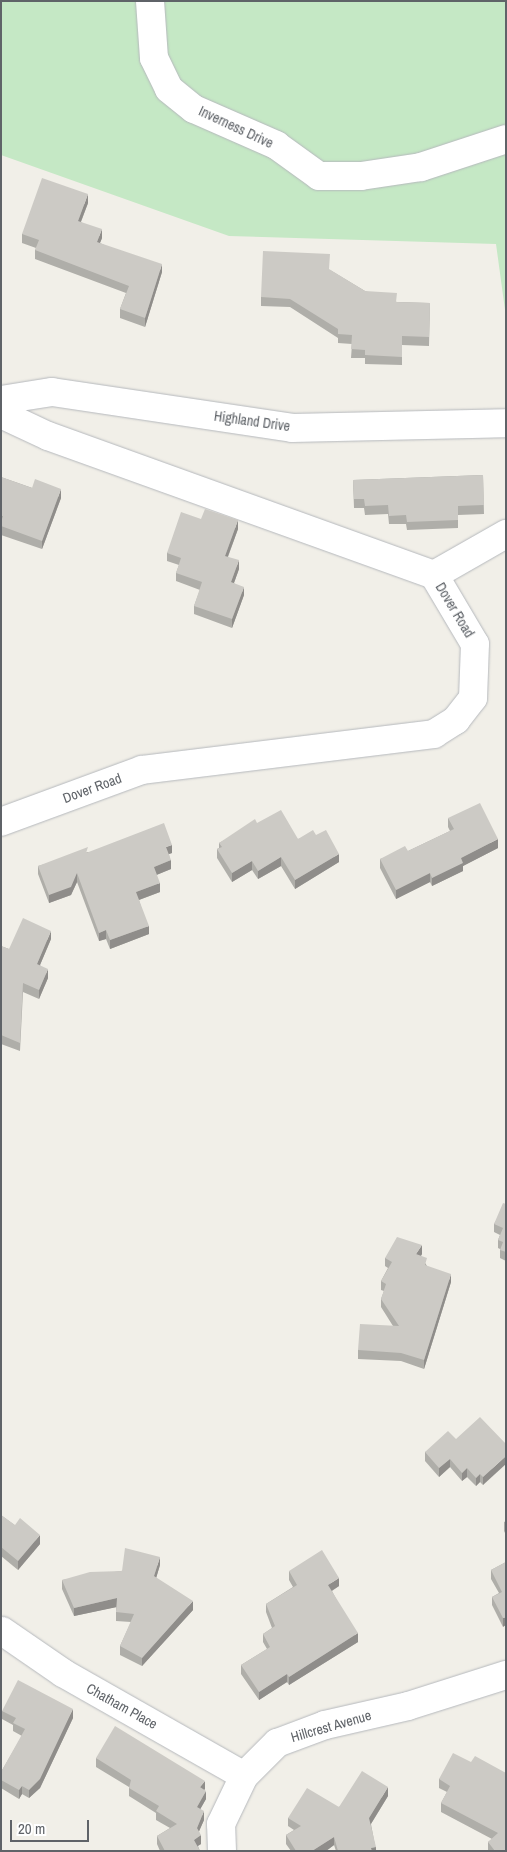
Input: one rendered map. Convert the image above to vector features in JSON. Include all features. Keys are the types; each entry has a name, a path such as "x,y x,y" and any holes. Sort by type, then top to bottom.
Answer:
{"street":[{"name":"Inverness Drive","path":"150,1 154,58 169,89 194,109 276,144 319,176 361,176 421,167 506,139"},
{"name":"Highland Drive","path":"1,400 52,392 292,428 506,423"},
{"name":"Dover Road","path":"1,414 48,436 434,575 475,644 473,698 456,720 434,734 142,770 1,822"},
{"path":"434,575 506,534"},
{"name":"Chatham Place","path":"2,1631 63,1673 244,1776"},
{"name":"Hillcrest Avenue","path":"222,1851 221,1824 244,1776 276,1743 325,1725 408,1706 506,1675"}],"green space":[{"path":"1,1 506,1 506,317 496,244 229,236 1,155"}],"building":[{"path":"42,178 88,194 78,221 102,229 97,242 162,264 145,318 120,309 129,286 35,250 39,240 22,234"},
{"path":"263,251 330,254 329,269 365,291 397,293 396,302 430,303 429,337 402,336 402,357 365,355 365,350 351,349 352,335 338,334 338,329 290,299 261,297"},
{"path":"483,475 484,505 458,506 458,520 407,522 406,515 389,516 388,505 365,506 364,499 354,499 353,480"},
{"path":"1,477 32,488 35,479 61,489 42,541 1,526 3,516 1,516"},
{"path":"205,509 238,520 225,556 239,560 231,582 244,587 232,619 194,606 202,582 176,573 181,558 167,553 181,512 201,519"},
{"path":"480,803 498,839 461,858 463,863 432,878 430,873 396,890 380,859 405,846 408,851 454,829 448,818"},
{"path":"281,810 298,839 313,830 316,835 326,830 339,854 295,880 281,857 258,871 252,861 232,873 217,849 222,847 219,843 255,819 257,823"},
{"path":"164,823 172,845 166,847 171,860 154,867 160,883 136,892 149,926 110,940 106,930 99,933 77,873 71,887 49,895 38,866 88,847 86,853"},
{"path":"23,918 51,931 37,964 48,969 39,990 23,983 20,1043 1,1035 1,946 9,949"},
{"path":"503,1203 506,1204 506,1252 500,1250 503,1242 498,1240 503,1228 494,1224"},
{"path":"397,1237 422,1245 416,1254 427,1258 425,1265 451,1274 424,1360 401,1353 358,1350 360,1324 399,1326 381,1299 386,1284 381,1281 392,1262 385,1258"},
{"path":"480,1417 506,1444 506,1456 483,1477 480,1474 476,1478 467,1468 462,1473 450,1459 439,1468 425,1452 448,1431 456,1439"},
{"path":"1,1515 15,1525 20,1518 40,1535 18,1561 1,1547"},
{"path":"125,1548 160,1557 154,1576 193,1601 142,1658 120,1646 134,1614 116,1612 117,1598 74,1608 62,1580 90,1572 122,1571"},
{"path":"322,1550 339,1578 328,1585 358,1633 289,1677 287,1674 259,1692 241,1665 270,1647 263,1634 275,1626 266,1604 297,1585 289,1571"},
{"path":"506,1562 506,1617 503,1618 492,1597 502,1592 491,1570"},
{"path":"18,1680 73,1709 40,1779 29,1790 22,1786 19,1790 1,1780 1,1772 25,1729 13,1723 16,1718 2,1711"},
{"path":"115,1726 205,1781 200,1787 206,1791 197,1807 204,1811 197,1828 201,1835 194,1840 200,1851 165,1851 157,1836 177,1824 156,1811 159,1806 129,1788 131,1780 96,1758"},
{"path":"453,1753 471,1762 475,1756 506,1773 506,1851 495,1851 488,1842 498,1833 441,1803 450,1786 439,1779"},
{"path":"362,1771 388,1787 369,1818 376,1847 371,1848 372,1851 338,1851 334,1837 312,1851 296,1851 286,1835 301,1826 288,1818 307,1788 339,1807"}]}
